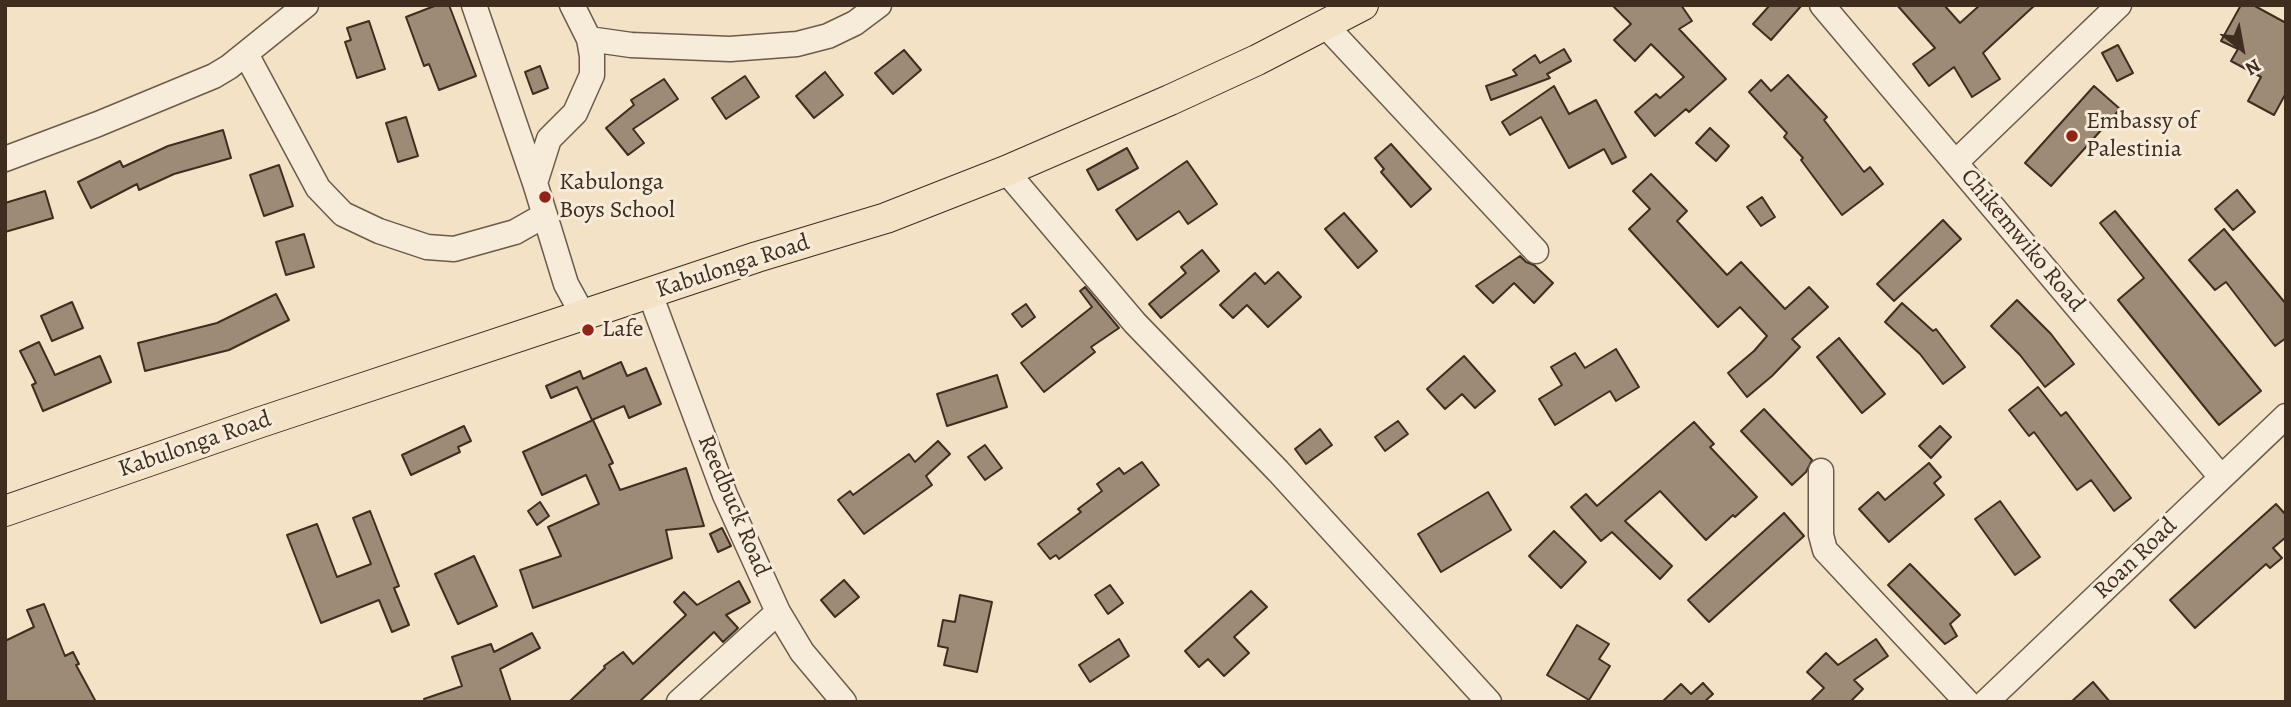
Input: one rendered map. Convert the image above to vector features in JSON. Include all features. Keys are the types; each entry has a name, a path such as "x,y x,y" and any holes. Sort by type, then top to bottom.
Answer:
{"main road":[{"name":"Kabulonga Road","path":"5,511 258,423 757,257 846,232 1006,172 1170,100 1326,26 1363,5"}],"street":[{"path":"5,159 191,87 229,67 306,5"},
{"path":"474,5 536,183 566,284 583,315"},
{"path":"536,183 549,139 575,113 592,75 589,39 572,5"},
{"path":"589,39 631,45 730,49 797,44 828,36 855,23 879,5"},
{"name":"Chikemwiko Road","path":"1822,5 2221,477"},
{"path":"1956,162 2119,5"},
{"path":"1326,26 1536,251"},
{"path":"246,54 318,188 343,214 379,231 427,247 454,249 514,232 545,215"},
{"path":"1006,172 1135,323 1278,471 1489,702"},
{"name":"Reedbuck Road","path":"650,294 725,495 778,612 802,652 844,702"},
{"name":"Roan Road","path":"1986,702 2286,416"},
{"path":"1821,471 1821,536 1825,550 1967,702"},
{"path":"679,702 778,612"}],"building":[{"path":"437,5 449,5 476,76 439,90 429,64 424,66 406,17"},
{"path":"1612,5 1681,5 1692,21 1679,29 1726,79 1689,112 1686,109 1655,136 1635,112 1656,94 1660,98 1684,77 1651,44 1635,61 1614,40 1631,24"},
{"path":"1770,5 1802,5 1771,40 1753,24"},
{"path":"1897,5 1944,5 1960,23 1980,5 2035,5 1983,53 2000,79 1972,97 1954,67 1929,86 1913,64 1935,48"},
{"path":"2241,5 2253,5 2286,23 2286,93 2274,115 2248,101 2261,77 2231,61 2238,49 2221,41"},
{"path":"369,21 385,69 357,78 345,42 351,40 347,28"},
{"path":"2118,45 2133,73 2117,81 2102,53"},
{"path":"1564,49 1571,61 1547,74 1550,78 1491,100 1486,86 1517,75 1513,70 1535,55 1540,63"},
{"path":"904,50 921,70 893,94 875,73"},
{"path":"540,66 548,88 533,94 525,72"},
{"path":"825,72 843,95 814,118 796,96"},
{"path":"1788,75 1827,117 1824,120 1864,172 1870,167 1883,184 1842,215 1801,160 1803,158 1784,137 1787,133 1749,92 1761,80 1771,91"},
{"path":"745,76 759,97 726,119 712,98"},
{"path":"664,79 678,99 633,129 644,143 628,155 606,128 634,105 631,100"},
{"path":"1554,86 1569,114 1596,100 1626,157 1612,164 1604,149 1569,168 1541,117 1510,135 1502,122"},
{"name":"Embassy of Palestinia","path":"2094,86 2120,109 2051,186 2025,163"},
{"path":"406,117 418,156 398,162 386,123"},
{"path":"1710,128 1729,146 1716,161 1696,143"},
{"path":"223,130 231,158 174,174 139,190 137,184 91,208 78,182 120,161 123,167 168,146"},
{"path":"1391,144 1431,189 1411,207 1381,172 1384,169 1375,158"},
{"path":"1127,148 1138,168 1098,190 1087,170"},
{"path":"1187,161 1217,204 1188,224 1179,211 1137,240 1116,210"},
{"path":"279,165 293,206 264,216 250,175"},
{"path":"1651,174 1687,211 1677,221 1727,275 1741,262 1785,309 1809,287 1828,307 1792,339 1800,347 1747,397 1728,373 1767,336 1740,307 1718,327 1629,229 1650,209 1633,191"},
{"path":"2237,190 2255,212 2233,230 2215,209"},
{"path":"45,191 53,218 5,232 5,203"},
{"path":"1762,197 1775,217 1761,226 1747,207"},
{"path":"2115,211 2261,391 2219,425 2118,300 2144,278 2100,223"},
{"path":"1344,213 1377,251 1358,268 1325,229"},
{"path":"1943,220 1961,239 1894,301 1877,284"},
{"path":"2224,229 2286,304 2286,338 2275,346 2226,282 2215,290 2189,260"},
{"path":"304,234 314,267 286,275 276,242"},
{"path":"1202,250 1219,271 1161,318 1149,304 1186,273 1181,267"},
{"path":"1520,256 1553,283 1534,303 1514,283 1493,303 1476,286"},
{"path":"1278,272 1301,297 1268,327 1247,305 1233,318 1220,305 1255,273 1265,284"},
{"path":"1085,287 1119,328 1091,347 1095,352 1044,392 1021,363 1092,307 1080,291"},
{"path":"276,294 289,320 229,350 145,371 138,343 217,323"},
{"path":"2017,300 2051,334 2074,364 2045,387 2020,355 1991,326"},
{"path":"72,302 83,328 52,341 41,316"},
{"path":"1902,303 1933,331 1936,329 1965,367 1943,384 1920,354 1885,322"},
{"path":"1026,304 1035,317 1022,327 1012,314"},
{"path":"1839,338 1885,394 1862,413 1817,357"},
{"path":"39,342 55,375 100,356 111,382 43,411 32,385 36,383 20,351"},
{"path":"1616,349 1639,387 1616,401 1610,391 1555,425 1539,399 1562,385 1551,367 1575,353 1585,368"},
{"path":"1464,356 1495,391 1475,408 1462,394 1445,409 1427,389"},
{"path":"621,362 627,376 646,368 661,404 629,418 624,406 592,420 577,387 551,398 546,386 580,371 583,379"},
{"path":"997,375 1007,407 947,426 937,394"},
{"path":"2038,387 2061,416 2066,412 2131,498 2114,511 2091,480 2077,490 2034,432 2029,436 2009,410"},
{"path":"1764,409 1812,460 1806,472 1792,485 1741,431"},
{"path":"593,420 613,463 609,465 620,490 686,468 704,526 666,530 672,558 533,608 520,570 561,556 548,527 599,504 586,475 542,495 523,452"},
{"path":"1398,421 1408,434 1385,451 1375,437"},
{"path":"1694,422 1714,444 1710,447 1757,497 1706,540 1660,491 1625,521 1672,566 1660,579 1612,532 1601,541 1571,507 1586,494 1597,506"},
{"path":"464,426 471,441 458,447 460,452 411,475 402,455"},
{"path":"1940,426 1951,437 1931,458 1919,446"},
{"path":"1320,429 1332,445 1306,464 1295,449"},
{"path":"938,441 950,454 926,476 932,485 864,534 838,500 850,491 853,495 909,454 915,462"},
{"path":"985,445 1002,468 985,480 968,457"},
{"path":"1142,462 1159,485 1059,559 1056,555 1050,559 1038,544 1081,512 1078,509 1102,491 1097,484 1119,468 1124,474"},
{"path":"1929,463 1941,477 1934,483 1944,495 1889,542 1859,509 1878,492 1885,500"},
{"path":"1488,492 1511,530 1441,572 1418,534"},
{"path":"2000,501 2040,557 2015,575 1975,519"},
{"path":"540,502 549,516 537,525 528,511"},
{"path":"2276,504 2286,515 2286,537 2273,548 2282,558 2270,568 2266,564 2195,628 2170,600"},
{"path":"370,511 399,586 394,588 409,625 392,632 379,600 321,623 287,535 317,524 337,577 371,564 353,518"},
{"path":"1784,513 1804,536 1709,622 1688,600"},
{"path":"722,528 731,546 718,552 710,534"},
{"path":"1554,531 1586,562 1561,588 1529,556"},
{"path":"474,556 497,606 458,624 435,574"},
{"path":"1910,564 1960,615 1950,624 1957,636 1945,644 1888,585"},
{"path":"844,580 859,597 835,617 821,600"},
{"path":"739,581 750,602 726,615 738,628 723,642 714,632 639,702 569,702 605,668 604,666 623,652 633,664 686,615 674,602 684,592 697,605"},
{"path":"1110,585 1123,603 1108,614 1095,595"},
{"path":"1251,591 1267,607 1234,637 1249,653 1224,676 1208,659 1199,667 1185,651"},
{"path":"960,595 992,602 977,672 944,665 948,648 938,646 943,620 955,622"},
{"path":"44,604 65,656 73,652 79,664 76,665 96,702 5,702 5,641 34,627 27,610"},
{"path":"1577,625 1609,644 1599,659 1610,666 1589,700 1547,675"},
{"path":"532,633 540,648 500,669 511,702 425,702 424,699 462,686 452,657 491,644 494,652"},
{"path":"1119,639 1129,656 1090,682 1079,665"},
{"path":"1876,639 1888,656 1854,680 1863,689 1850,702 1810,702 1824,688 1807,672 1826,653 1838,665"},
{"path":"2093,682 2110,702 2071,702"},
{"path":"1703,683 1713,694 1704,702 1662,702 1681,684 1691,694"}],"place":[{"name":"Embassy of Palestinia","path":"2072,136"},
{"name":"Kabulonga Boys School","path":"545,197"},
{"name":"Lafe","path":"588,330"}]}
